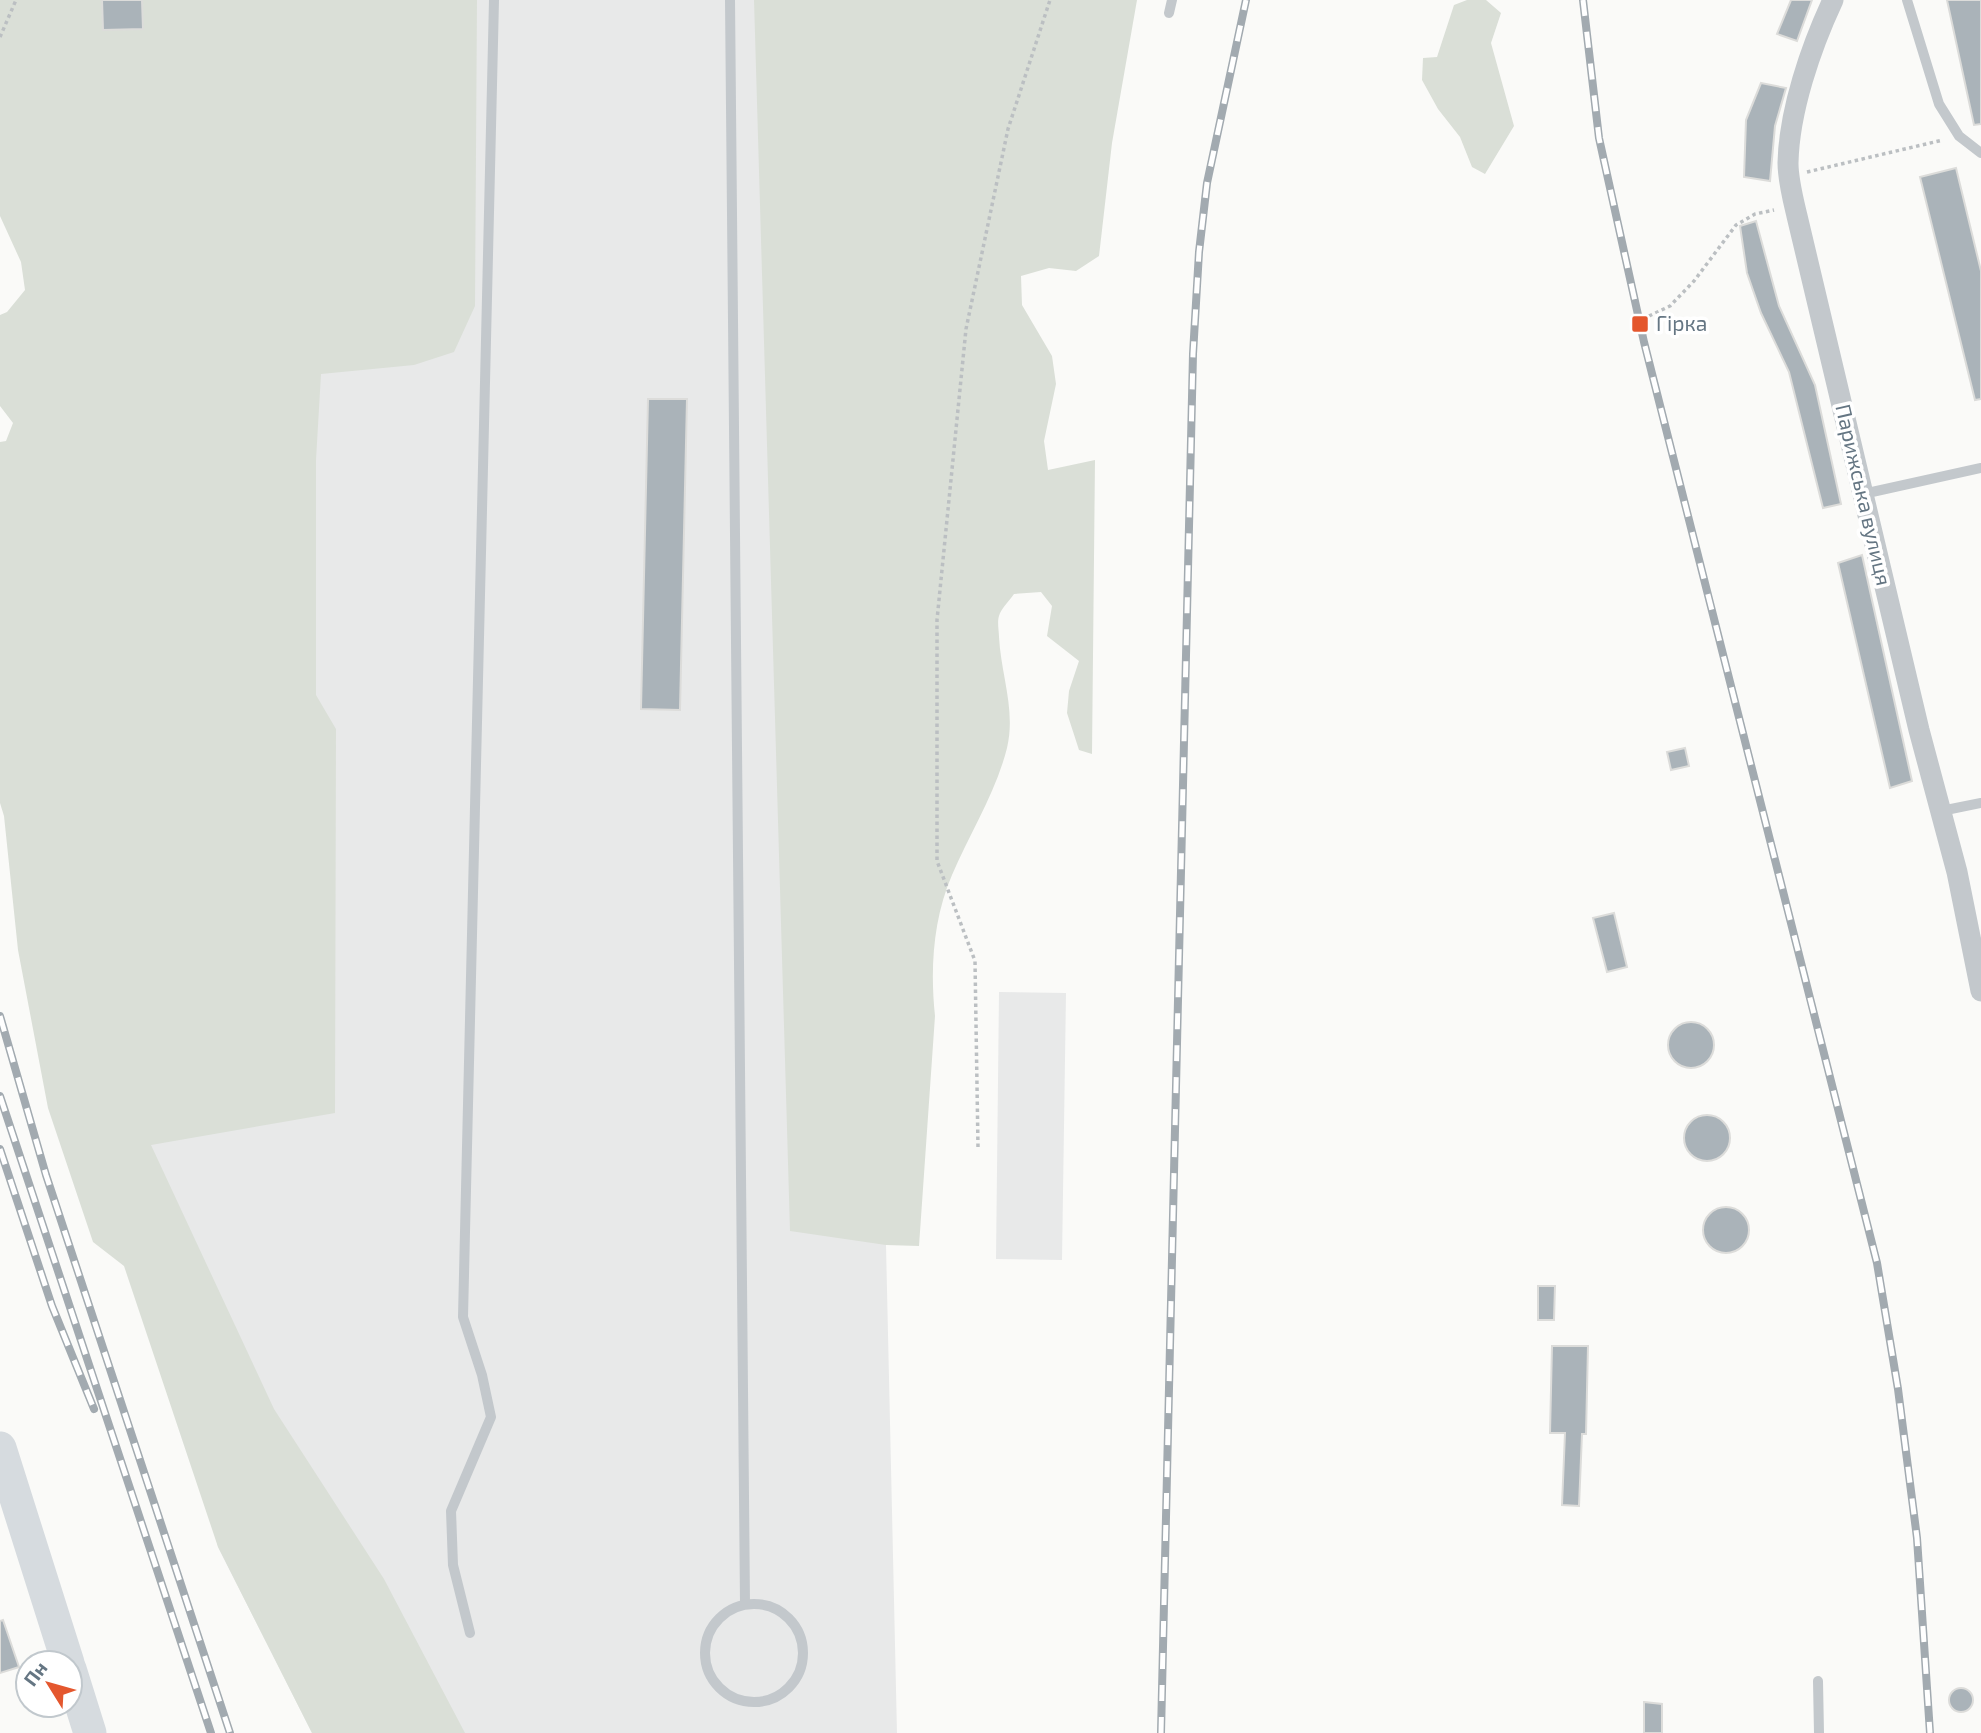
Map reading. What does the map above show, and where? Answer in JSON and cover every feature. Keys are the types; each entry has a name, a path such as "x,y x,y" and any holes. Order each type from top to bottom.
{"main road":[{"path":"0,1448 64,1649"},
{"path":"84,1714 90,1733"}],"street":[{"name":"Парижська вулиця","path":"1833,0 1816,40 1798,101 1790,142 1789,176 1919,730 1941,811 1974,910 1981,991"}],"lane":[{"path":"470,1633 453,1565 451,1511 491,1417 482,1375 463,1317 494,0"},
{"path":"730,0 745,1604"},
{"path":"1169,13 1172,0"},
{"path":"1907,0 1939,104 1959,136 1981,153"},
{"path":"1863,494 1981,468"},
{"path":"1941,811 1981,803"},
{"path":"745,1604 764,1604 782,1612 795,1625 803,1642 803,1661 796,1679 783,1692 766,1700 747,1701 729,1695 714,1681 706,1662 706,1642 714,1625 727,1612 745,1604"},
{"path":"1818,1681 1819,1733"}],"path":[{"path":"0,37 16,0"},
{"path":"978,1147 975,961 937,861 937,620 966,329 1009,129 1050,0"},
{"path":"1789,176 1959,136"},
{"path":"1649,316 1670,306 1694,281 1736,225 1755,214 1794,204"}],"shaded area":[{"path":"0,0 477,0 475,306 454,352 414,365 321,374 316,460 316,695 336,729 335,1113 151,1145 274,1409 384,1579 465,1733 312,1733 218,1547 124,1266 93,1242 48,1108 18,950 4,816 0,803 0,442 6,441 13,423 0,406 0,315 7,312 25,290 21,262 0,216"},
{"path":"61,0 879,0 886,1245 897,1733 312,1733 218,1547 33,666"},
{"path":"754,0 1137,0 1112,143 1099,256 1076,271 1049,268 1021,276 1022,305 1052,356 1056,384 1044,441 1048,470 1095,460 1092,754 1079,750 1067,713 1069,691 1079,661 1047,636 1052,606 1041,592 1014,594 1001,611 998,621 1010,720 1007,748 990,796 952,875 934,944 935,1016 919,1246 886,1245 790,1231"},
{"path":"1467,0 1486,0 1501,13 1491,43 1514,126 1485,174 1472,167 1460,137 1438,109 1422,80 1423,58 1437,57 1454,5"},
{"path":"999,992 1066,993 1062,1260 996,1259"}],"building":[{"path":"102,0 142,0 143,29 103,30"},
{"path":"1791,0 1812,0 1797,41 1777,34"},
{"path":"1947,0 1981,0 1981,124 1974,125"},
{"path":"1761,83 1786,88 1775,126 1770,181 1744,177 1746,120"},
{"path":"1956,168 1981,271 1981,399 1975,400 1920,177"},
{"path":"1756,221 1779,306 1815,385 1841,504 1823,508 1789,372 1761,313 1747,273 1740,226"},
{"path":"648,399 687,399 680,710 641,709"},
{"path":"1862,555 1912,781 1890,788 1838,563"},
{"path":"1685,748 1689,766 1671,770 1667,752"},
{"path":"1614,913 1627,967 1607,972 1593,918"},
{"path":"1691,1022 1707,1029 1714,1045 1707,1061 1691,1068 1675,1061 1668,1045 1675,1029"},
{"path":"1707,1115 1723,1122 1730,1138 1723,1154 1707,1161 1691,1154 1684,1138 1691,1122"},
{"path":"1726,1207 1742,1214 1749,1230 1742,1246 1726,1253 1710,1246 1703,1230 1710,1214"},
{"path":"1538,1286 1555,1286 1554,1320 1538,1320"},
{"path":"1552,1346 1588,1346 1586,1434 1582,1434 1579,1506 1562,1505 1565,1433 1550,1433"},
{"path":"3,1620 14,1652 14,1669 0,1673 0,1621"},
{"path":"1961,1688 1969,1692 1973,1700 1969,1708 1961,1712 1953,1708 1949,1700 1953,1692"},
{"path":"1644,1702 1662,1704 1662,1733 1644,1733"}],"railway":[{"path":"1161,1733 1193,354 1199,252 1207,183 1246,0"},
{"path":"1583,0 1599,138 1644,342 1877,1263 1898,1389 1917,1538 1930,1733"},
{"path":"0,1016 46,1175 230,1733"},
{"path":"0,1096 211,1733"},
{"path":"0,1149 52,1306 94,1409"}],"place":[{"name":"Гірка","path":"1640,324"}]}
